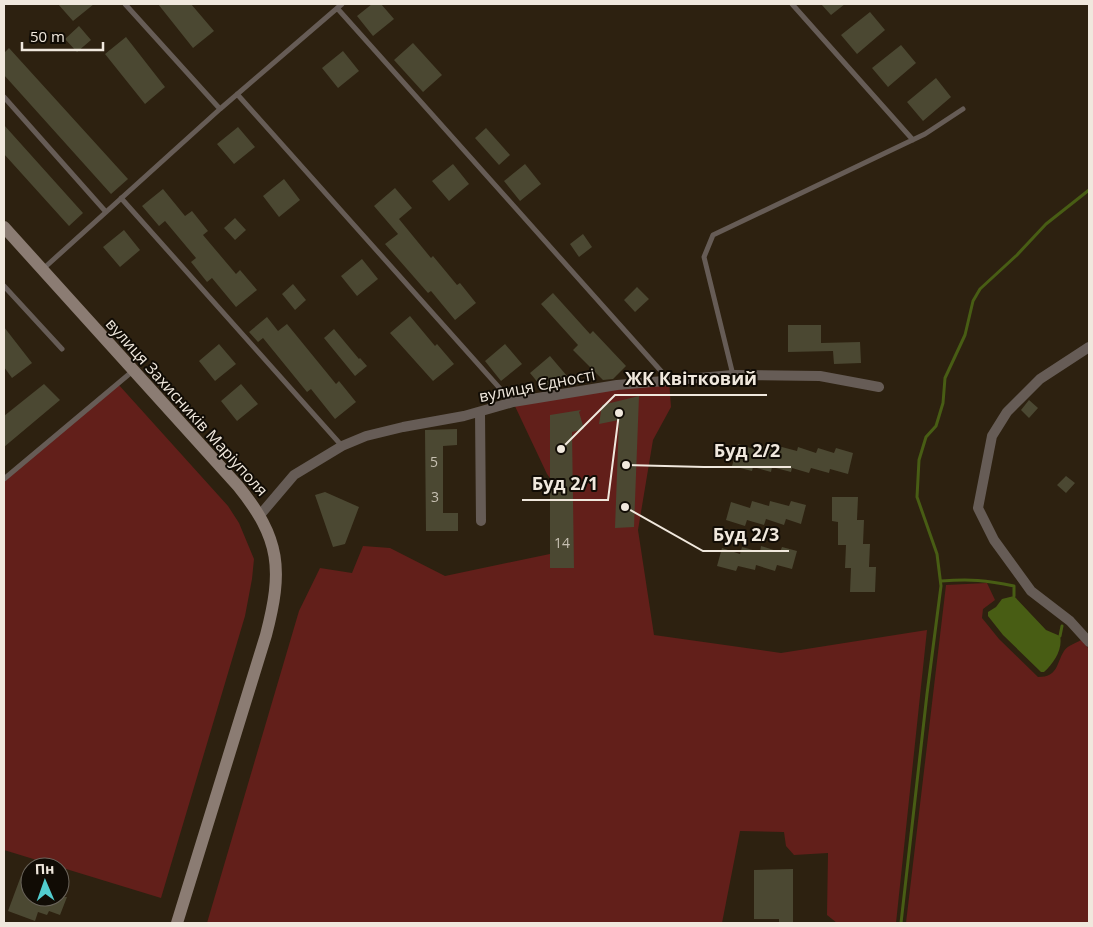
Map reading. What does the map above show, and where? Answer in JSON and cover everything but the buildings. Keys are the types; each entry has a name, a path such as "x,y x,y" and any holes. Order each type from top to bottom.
{"main road":[{"name":"вулиця Захисників Маріуполя","path":"4,227 238,486 260,515 270,534 276,558 274,606 177,923"}],"street":[{"path":"1089,347 1040,379 1007,412 992,436 978,508 994,540 1031,591 1089,642"},
{"name":"вулиця Єдності","path":"260,515 294,475 342,446 366,436 480,412 513,402 617,385 733,375 820,376 880,386"},
{"path":"480,412 480,521"}],"lane":[{"path":"125,4 220,109"},
{"path":"42,270 220,109 342,4"},
{"path":"792,4 913,140"},
{"path":"337,8 669,380"},
{"path":"237,94 513,402"},
{"path":"4,97 106,212"},
{"path":"733,375 704,257 714,235 913,140 963,109"},
{"path":"121,198 342,446"},
{"path":"4,286 62,349"},
{"path":"4,479 134,370"}],"shaded area":[{"path":"669,380 671,407 653,440 638,530 654,635 781,653 927,630 896,923 837,923 827,915 828,853 794,855 786,846 784,832 740,831 722,923 207,923 299,611 320,568 352,573 363,546 390,548 445,576 569,550 571,507 547,474 513,402"},
{"path":"118,384 228,506 239,523 254,559 245,616 161,898 70,870 70,857 27,857 4,850 4,479"},
{"path":"987,583 995,600 983,609 982,618 999,639 1038,677 1049,675 1053,672 1064,651 1081,640 1089,649 1089,923 906,923 946,585"},
{"path":"1014,596 1046,630 1060,636 1061,641 1057,656 1044,672 1041,672 1003,635 988,616 988,612 996,607 1002,599"}],"waterway":[{"path":"901,923 941,586 937,554 917,497 919,460 926,437 936,426 943,403 945,378 965,335 973,301 980,289 1017,255 1046,224 1089,190"},
{"path":"941,581 978,580 995,582 1014,586 1014,596"},
{"path":"1060,636 1062,626"}],"place":[{"name":"Буд 2/1","path":"619,413"},
{"name":"ЖК Квітковий","path":"561,449"},
{"name":"Буд 2/2","path":"626,465"},
{"name":"Буд 2/3","path":"625,507"}]}
